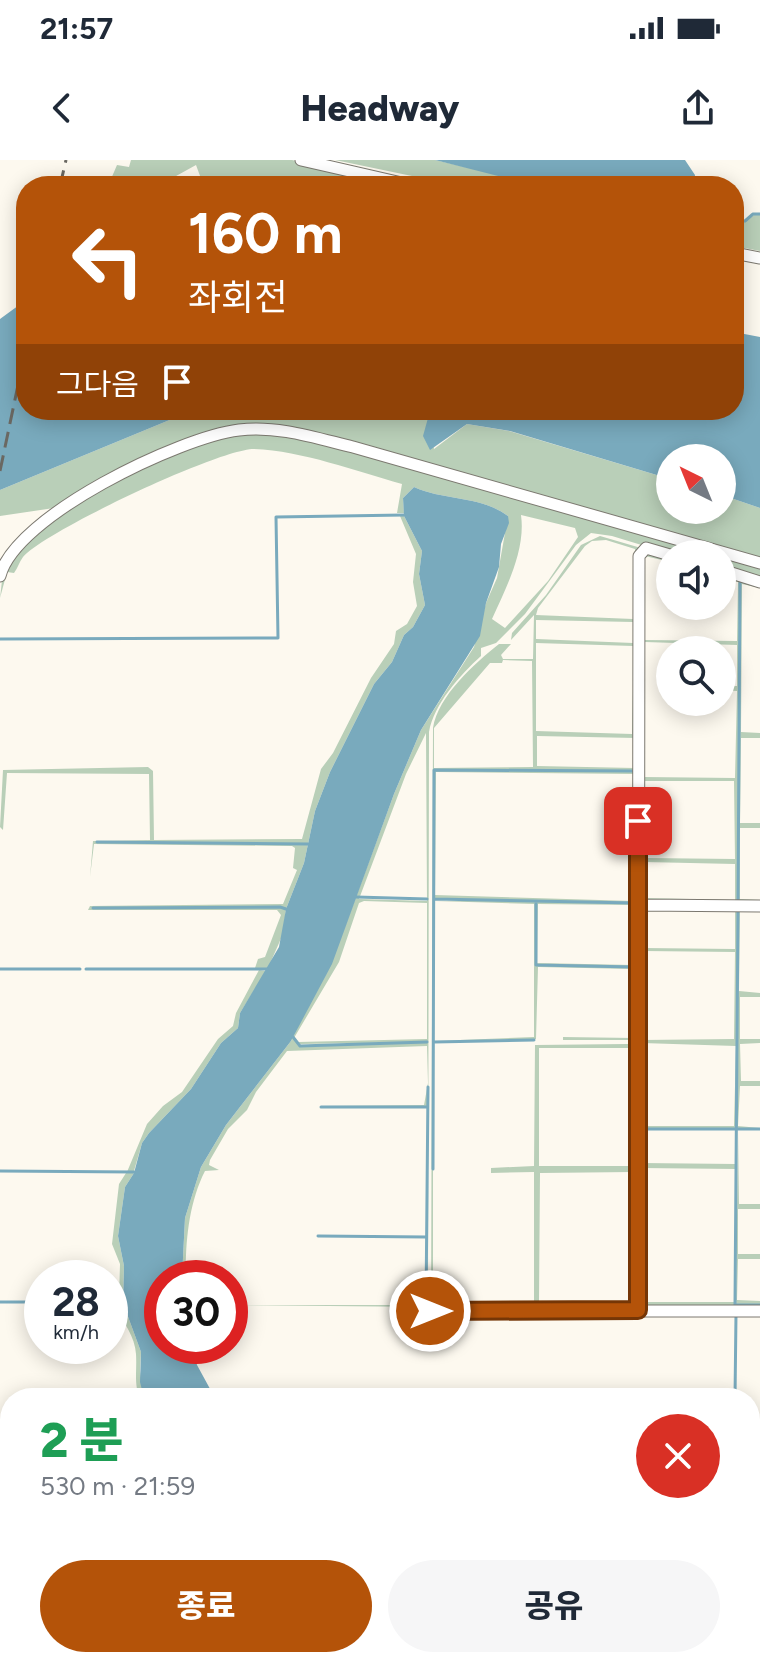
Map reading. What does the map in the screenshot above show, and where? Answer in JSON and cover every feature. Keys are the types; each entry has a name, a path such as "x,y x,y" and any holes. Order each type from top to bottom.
{"street":[{"path":"301,160 371,176"},
{"path":"0,576 8,557 23,541 43,522 76,499 138,466 193,443 228,432 259,429 291,432 353,447 760,563"},
{"path":"638,1310 639,556 646,548 656,551"},
{"path":"736,574 760,582"},
{"path":"639,905 760,906"},
{"path":"430,1311 760,1311"}],"green space":[{"path":"131,160 292,160 365,176 200,176 196,165 176,176 112,176 117,165 129,167"},
{"path":"335,160 435,160 504,176 412,176"},
{"path":"754,215 760,215 760,251 744,248 744,222"},
{"path":"170,420 429,420 434,449 467,424 509,431 656,475 656,524 736,524 736,500 760,508 760,560 736,553 736,540 690,540 341,441 235,428 96,483 54,508 0,516 0,490"},
{"path":"246,432 295,435 673,540 656,540 656,549 591,533 576,545 525,614 496,643 481,648 481,656 457,681 436,711 429,732 428,1093 427,1107 321,1106 424,1105 428,1083 427,1046 287,1051 256,1092 247,1110 228,1129 210,1160 209,1165 219,1170 205,1171 195,1196 187,1237 186,1260 183,1260 185,1218 201,1167 226,1125 291,1041 340,940 421,730 474,647 486,603 497,578 508,516 474,501 414,487 403,498 404,513 397,513 402,484 310,458 254,449 206,462 171,476 63,529 23,557 14,573 7,572 0,598 3,572 34,533 107,484 197,444","holes":["521,515 575,528 578,537 548,581 505,628 492,619 518,555","426,733 427,901 359,899 406,774","359,903 427,903 427,1039 298,1042 427,1042 300,1047 294,1038 339,962"]},
{"path":"400,516 404,516 422,551 419,574 425,605 413,627 404,635 392,662 374,684 330,772 315,811 304,863 286,909 283,934 268,968 255,968 258,959 265,957 281,915 277,910 88,910 90,906 283,904 297,870 293,868 295,848 292,846 94,844 90,877 93,841 150,840 149,774 7,773 3,830 0,827 3,770 148,767 153,771 154,840 302,839 321,769 333,753 371,678 394,644 396,631 407,624 417,606 413,582 416,554"},
{"path":"600,536 641,548 634,642 633,622 536,620 536,639 633,643 633,646 536,643 536,731 632,734 634,648 636,738 537,736 537,766 635,768 634,774 436,772 435,895 633,901 636,913 632,911 632,905 538,904 537,963 632,965 635,917 635,1040 563,1040 563,1037 633,1038 632,969 538,967 536,1039 435,1041 534,1037 534,904 435,901 496,901 435,899 433,894 433,1302 534,1303 534,1172 491,1173 491,1168 534,1166 535,1045 630,1044 629,1048 539,1048 539,1166 631,1166 633,1044 634,1306 433,1307 431,1305 433,728 436,716 450,692 469,670 499,644 511,644 501,655 503,659 533,659 534,615 511,640 512,633 546,595 581,545","holes":["606,540 635,549 633,619 536,615 538,608 585,546 592,541","503,660 532,661 533,767 434,768 434,728 490,663 502,663","632,1172 630,1302 539,1302 540,1173"]},
{"path":"644,552 656,554 656,559 645,556 645,640 656,642 645,642 644,666"},
{"path":"736,557 760,564 760,580 736,573"},
{"path":"736,576 760,583 760,588 742,584 741,732 760,733 760,738 741,738 740,823 760,823 760,828 740,828 740,899 760,900 760,905 644,904 643,789 645,858 735,859 734,781 644,781 644,777 735,778","holes":["645,862 735,864 735,900 645,898"]},
{"path":"760,908 740,909 739,991 760,993 760,997 740,997 740,1039 760,1039 760,1043 740,1044 741,1081 760,1081 760,1086 740,1086 738,1126 760,1128 640,1129 641,1163 736,1164 736,1169 641,1168 642,1302 734,1302 735,1306 760,1306 760,1309 643,1307 639,1300 639,1071 642,1126 734,1126 736,1046 642,1043 639,1066 639,1011 642,1010 643,1040 734,1039 735,952 644,951 643,1004 639,1005 640,913 643,910 644,948 735,949 735,909"},
{"path":"259,970 266,971 240,1013 238,1028 221,1043 191,1089 149,1133 142,1143 134,1171 127,1172 147,1124 163,1106 182,1092 218,1039 233,1026 236,1013"},
{"path":"738,1130 739,1204 760,1204 760,1209 738,1209 738,1254 760,1254 760,1259 738,1259 737,1300 760,1301 760,1304 736,1304"},
{"path":"428,1170 428,1307 248,1305 427,1305"},
{"path":"126,1173 134,1173 125,1187 118,1236 123,1260 118,1260 112,1244 119,1184"},
{"path":"128,1317 141,1352 143,1388 137,1388 134,1342 128,1330"}],"water":[{"path":"435,160 685,160 695,175 695,176 498,176"},
{"path":"16,307 16,420 170,420 0,490 0,319"},
{"path":"744,334 760,337 760,508 736,500 736,444 656,444 656,475 510,431 467,424 430,450 423,436 427,420 744,420"},
{"path":"414,487 474,501 508,516 499,567 486,603 480,636 421,730 394,794 332,964 291,1041 226,1125 201,1167 185,1218 183,1260 144,1260 144,1364 197,1364 210,1388 142,1388 141,1352 128,1317 128,1260 123,1260 118,1236 125,1187 134,1173 142,1143 149,1133 191,1089 221,1043 238,1028 240,1013 279,947 286,909 304,863 315,811 330,772 374,684 392,662 404,635 413,627 425,605 419,574 422,551 404,516 403,498"}],"waterway":[{"path":"744,221 753,214 760,214"},
{"path":"0,639 278,638 276,517 404,515"},
{"path":"738,903 740,583"},
{"path":"433,1169 434,770 633,771"},
{"path":"97,842 308,844"},
{"path":"356,897 427,899"},
{"path":"434,899 634,903"},
{"path":"536,903 536,965 634,967"},
{"path":"93,908 286,909"},
{"path":"738,909 735,1305 760,1305"},
{"path":"0,969 80,969"},
{"path":"86,969 267,969"},
{"path":"293,1037 300,1046 427,1042"},
{"path":"434,1042 534,1040"},
{"path":"426,1305 428,1087"},
{"path":"321,1107 426,1107"},
{"path":"643,1129 760,1129"},
{"path":"0,1171 134,1172"},
{"path":"318,1236 426,1237"},
{"path":"0,1302 24,1302"},
{"path":"735,1388 736,1314"}],"railway":[{"path":"62,176 66,160"},
{"path":"0,471 16,395"}],"route":[{"path":"430,1311 638,1310 638,821"}]}
